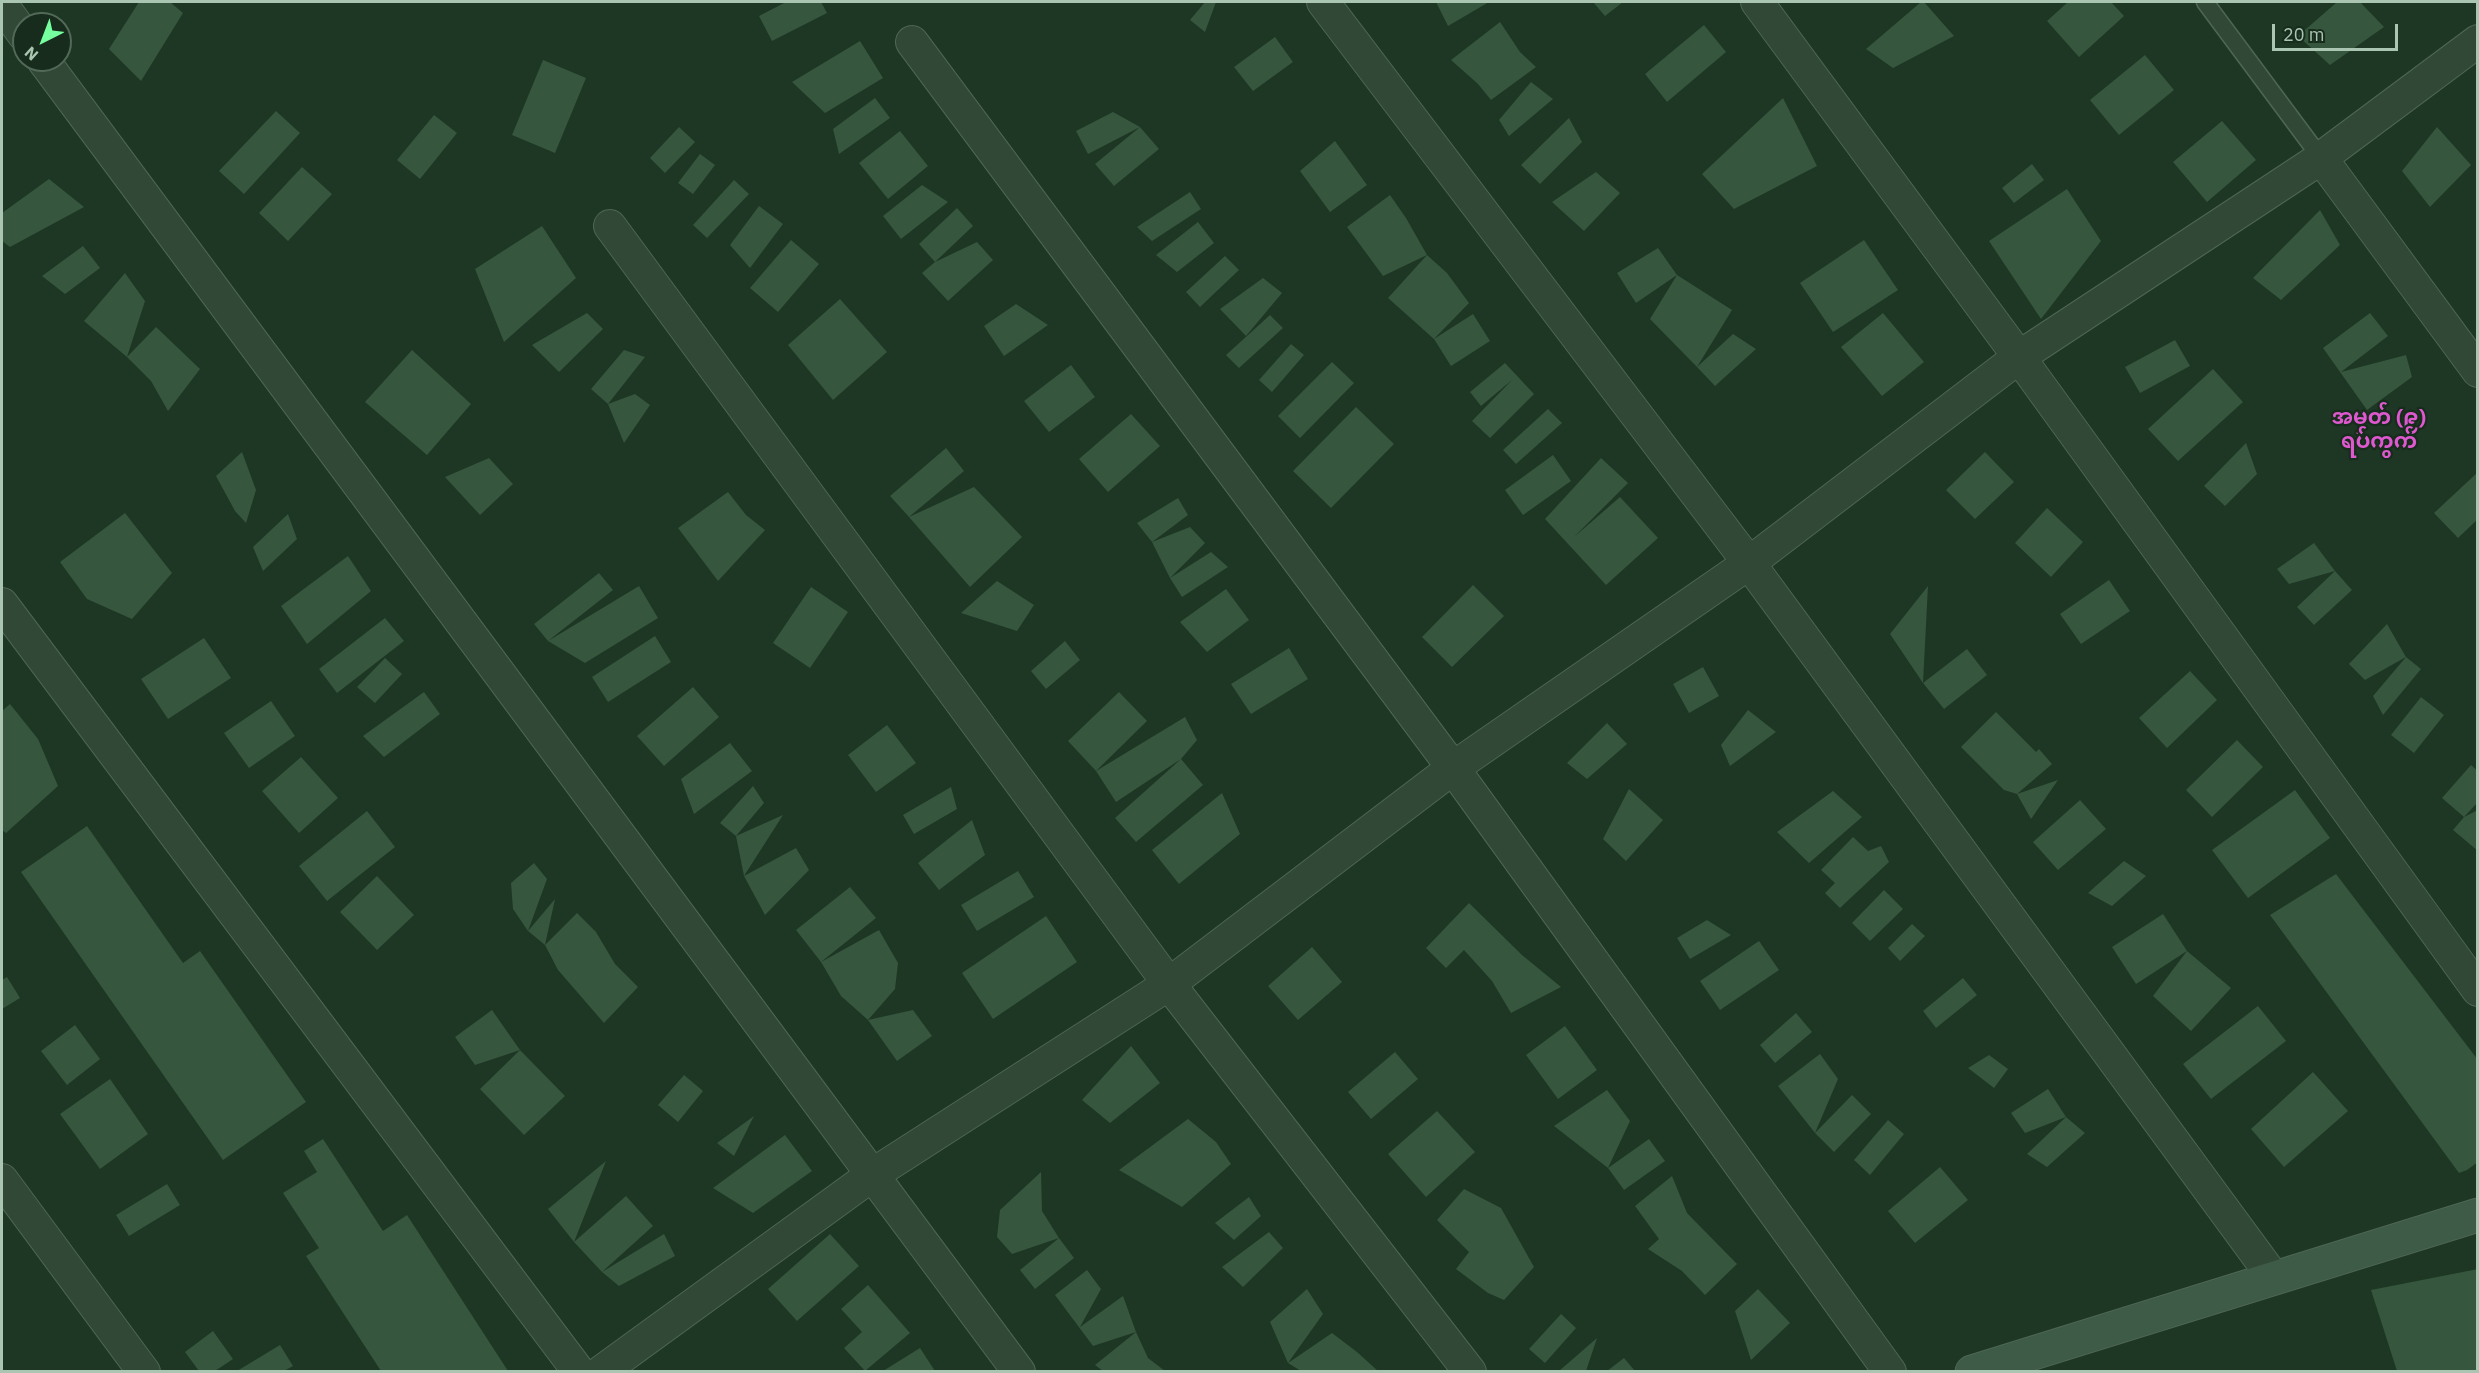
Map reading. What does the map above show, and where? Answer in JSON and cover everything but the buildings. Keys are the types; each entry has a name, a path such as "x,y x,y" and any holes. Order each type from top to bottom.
{"street":[{"path":"1323,2 1749,562 2274,1278"},
{"path":"1757,2 2019,357 2478,990"},
{"path":"2,5 12,19"},
{"path":"601,1371 872,1175 1169,984 1453,768 1749,562 2019,357 2321,158 2478,41"},
{"path":"912,42 1453,768 1890,1371"},
{"path":"52,72 1019,1371"},
{"path":"2321,158 2478,371"},
{"path":"610,226 1169,984 1470,1371"},
{"path":"2,604 579,1371"},
{"path":"2,1180 144,1371"},
{"path":"1972,1371 2478,1215"}],"lane":[{"path":"2205,2 2321,158"}],"district":[{"name":"အမှတ် (၉) ရပ်ကွက်","path":"2379,430"}]}
